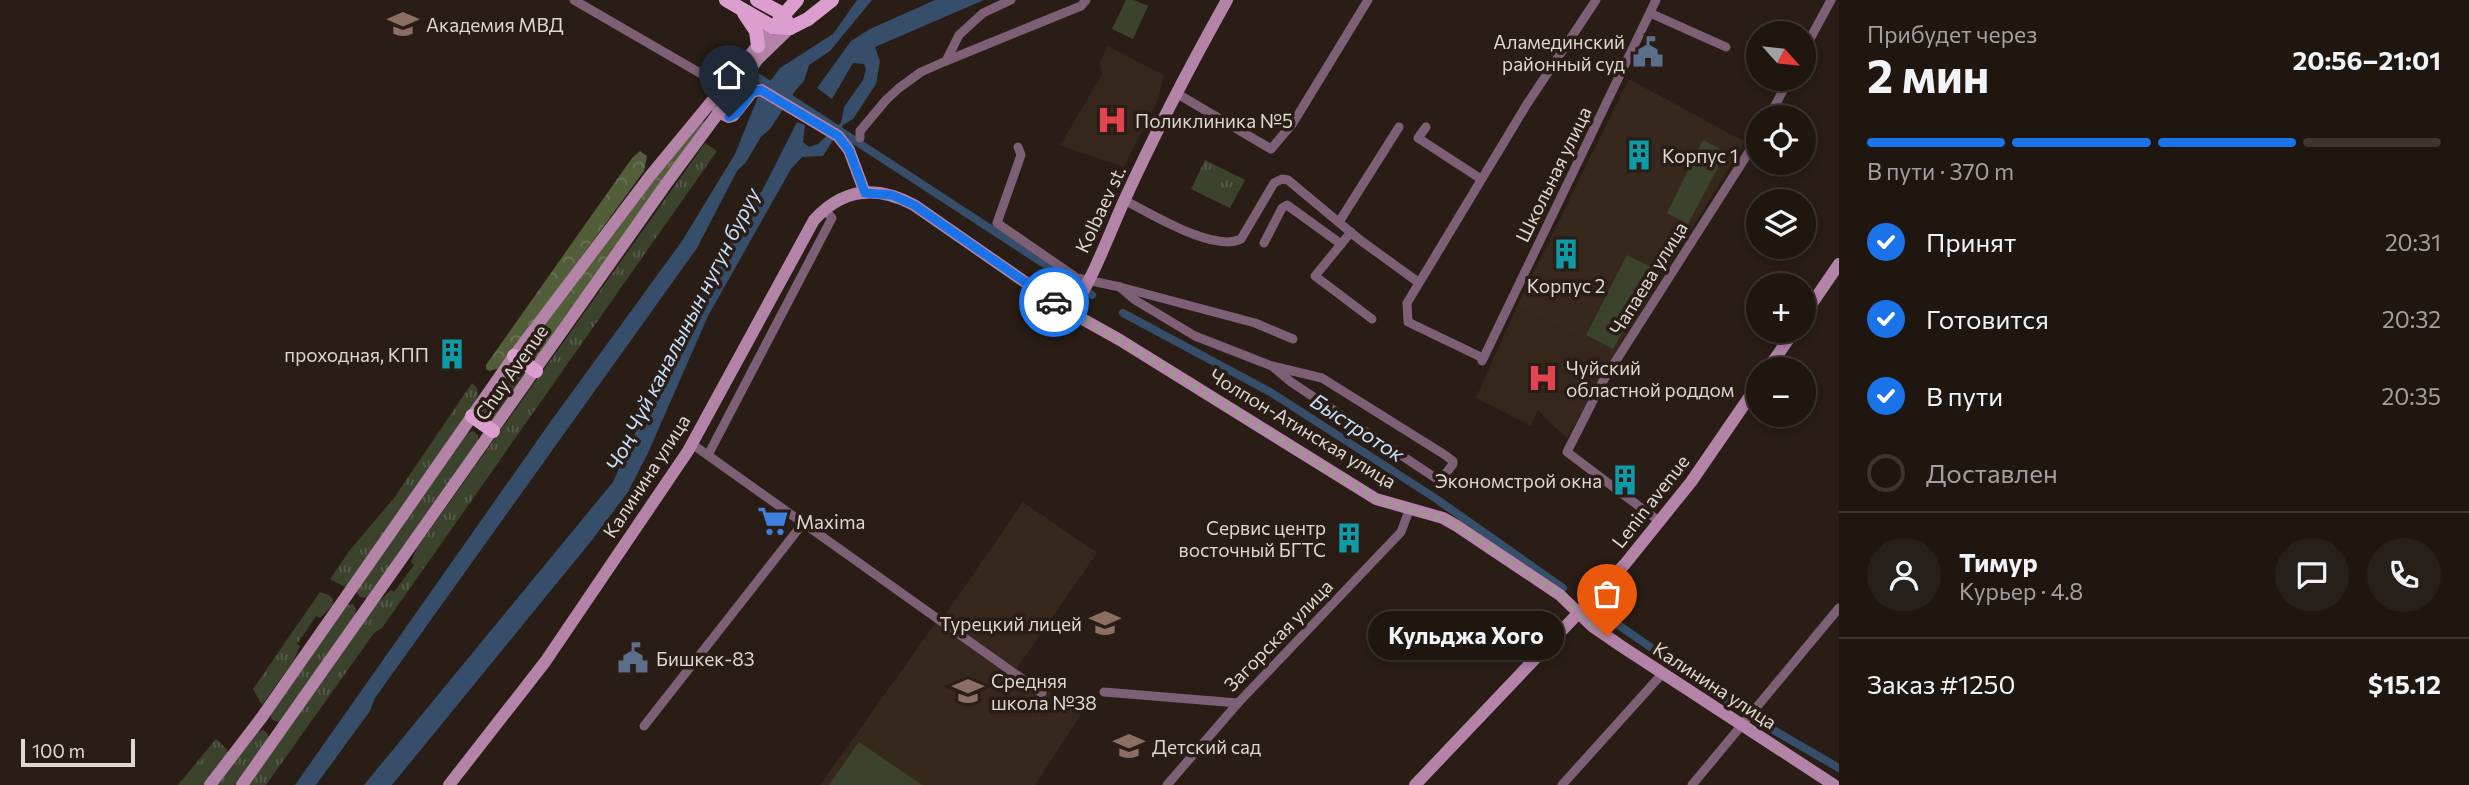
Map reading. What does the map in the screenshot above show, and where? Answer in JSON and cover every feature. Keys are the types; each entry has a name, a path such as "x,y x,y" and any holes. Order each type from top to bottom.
{"main road":[{"path":"757,0 784,7"},
{"path":"732,4 773,27 790,28 784,7 774,0"},
{"name":"Chuy Avenue","path":"210,785 262,716 514,356 650,176 773,27 784,7 798,0"},
{"path":"798,0 797,14 808,19"},
{"name":"Chuy Avenue","path":"242,785 718,112 758,59 790,28 808,19 832,0"},
{"name":"Kolbaev st.","path":"1070,313 1088,283 1124,200 1176,93 1227,0"},
{"path":"732,4 753,24 758,46"},
{"path":"718,112 733,116 752,92 761,90 838,136 849,150 865,193"},
{"name":"Калинина улица","path":"449,785 545,662 692,444 806,231 824,209 844,197 865,193"},
{"name":"Чолпон-Атинская улица","path":"865,193 892,195 914,205 1070,313 1120,340 1376,499 1443,518 1457,526 1560,594 1578,613"},
{"path":"1816,298 1839,264"},
{"path":"514,356 536,371"},
{"name":"Lenin avenue","path":"1415,785 1597,595 1660,522 1714,451 1746,403"},
{"path":"472,416 493,431"},
{"path":"346,594 367,608"},
{"name":"Калинина улица","path":"1578,613 1611,640 1834,785"},
{"path":"262,716 279,734"}],"street":[{"path":"574,0 724,86"},
{"path":"946,61 959,35 983,13 1010,0"},
{"path":"860,138 860,131 886,100 921,72 1081,6 1086,0"},
{"path":"1176,93 1271,149 1293,122 1368,0"},
{"path":"1124,200 1194,234 1234,243 1241,239 1274,183 1282,179 1288,180 1418,282 1527,104 1596,0"},
{"name":"Школьная улица","path":"1418,282 1407,303 1408,322 1482,360 1656,0"},
{"path":"1816,28 1831,0"},
{"path":"1650,13 1726,47"},
{"path":"1339,222 1399,127"},
{"path":"1426,127 1418,138 1481,179"},
{"path":"1018,147 1021,155 997,223 1088,283 1120,287 1255,323 1293,339"},
{"name":"Чапаева улица","path":"1660,522 1567,452 1603,381 1746,156"},
{"path":"1264,243 1282,208 1287,205 1341,244"},
{"path":"708,455 832,218 824,209"},
{"path":"1351,232 1315,276 1372,319"},
{"path":"1120,287 1135,300 1195,336 1272,366 1322,378 1445,455 1453,464 1440,481 1291,382 1272,366"},
{"path":"692,444 1042,693"},
{"name":"Загорская улица","path":"1167,785 1238,702 1401,532 1410,508"},
{"path":"644,726 804,522"},
{"path":"1692,785 1839,608"},
{"path":"1562,785 1662,674"},
{"path":"1104,692 1238,702"}],"shaded area":[{"name":"Поликлиника №5","path":"1108,46 1164,75 1158,100 1124,167 1058,145 1102,74 1100,62"},
{"path":"1629,79 1745,142 1613,357 1517,306"},
{"name":"Чуйский областной роддом","path":"1517,306 1613,357 1567,438 1538,409 1531,426 1476,398"},
{"name":"Средняя школа №38","path":"1023,502 1097,553 1017,668 1081,715 1035,785 820,785 942,614 945,615"}],"green space":[{"path":"1126,0 1134,0 1148,6 1133,39 1112,29"},
{"path":"703,121 538,358 529,358 525,352 526,347 627,213"},
{"path":"1703,140 1726,152 1688,224 1667,213"},
{"path":"705,143 717,151 382,628 374,633 266,785 249,785 376,604 391,590 394,592 414,565 411,562 417,548"},
{"path":"640,151 647,156 644,171 500,368 489,371 486,369 486,365 632,158"},
{"path":"1205,160 1245,180 1230,208 1191,189"},
{"path":"1627,255 1657,270 1613,349 1586,335"},
{"path":"519,366 527,374 494,420 488,420 484,409 513,367"},
{"path":"472,383 478,394 475,403 347,585 345,587 330,579 350,550 394,498"},
{"path":"473,431 478,435 478,443 368,598 360,597 355,591 467,434"},
{"path":"320,592 333,599 333,605 320,618 316,616 297,644 300,646 294,660 262,705 253,689"},
{"path":"353,604 355,615 280,723 271,719 271,713 347,605"},
{"path":"263,730 269,738 235,785 217,785 258,732"},
{"path":"216,739 227,749 228,754 203,785 178,785"},
{"path":"859,742 922,785 829,785"}],"water":[{"path":"857,0 872,0 830,51 809,65 804,81 737,171 697,248 375,698 370,711 316,785 295,785 551,421 682,241 735,154 758,97 780,68 833,34"},
{"path":"935,0 984,0 875,47 880,61 876,84 853,119 843,125 823,156 802,157 791,169 708,316 628,492 392,785 364,785 613,482 680,334 751,201 762,191 797,122 805,125 803,142 809,147 818,144 841,123 844,107 863,80 866,69 864,64 853,63 832,99 817,88 851,41 870,29"}],"waterway":[{"name":"Быстроток","path":"759,78 1092,295"},
{"name":"Быстроток","path":"1123,313 1272,393 1435,498 1563,588"},
{"name":"Быстроток","path":"1594,608 1735,706"},
{"name":"Быстроток","path":"1758,721 1839,768"}],"way so far":[{"path":"1054,302 1268,430 1376,499 1450,521 1560,594 1592,626 1607,636"}],"place":[{"name":"Академия МВД","path":"403,24"},
{"name":"Аламединский районный суд","path":"1648,52"},
{"name":"Поликлиника №5","path":"1112,120"},
{"name":"Корпус 1","path":"1639,155"},
{"name":"Корпус 2","path":"1566,254"},
{"name":"проходная, КПП","path":"452,354"},
{"name":"Чуйский областной роддом","path":"1543,378"},
{"name":"Экономстрой окна","path":"1625,480"},
{"name":"Maxima","path":"773,521"},
{"name":"Сервис центр восточный БГТС","path":"1349,538"},
{"name":"Турецкий лицей","path":"1105,623"},
{"name":"Кульджа Хого","path":"1607,636"},
{"name":"Бишкек-83","path":"633,658"},
{"name":"Средняя школа №38","path":"968,691"},
{"name":"Детский сад","path":"1129,746"}],"route":[{"path":"729,117 737,113 748,95 761,90 838,136 849,150 865,193 892,195 914,205 1054,302"}],"water label":[{"name":"Чоң Чүй каналынын нугун буруу","path":"682,329"}]}
